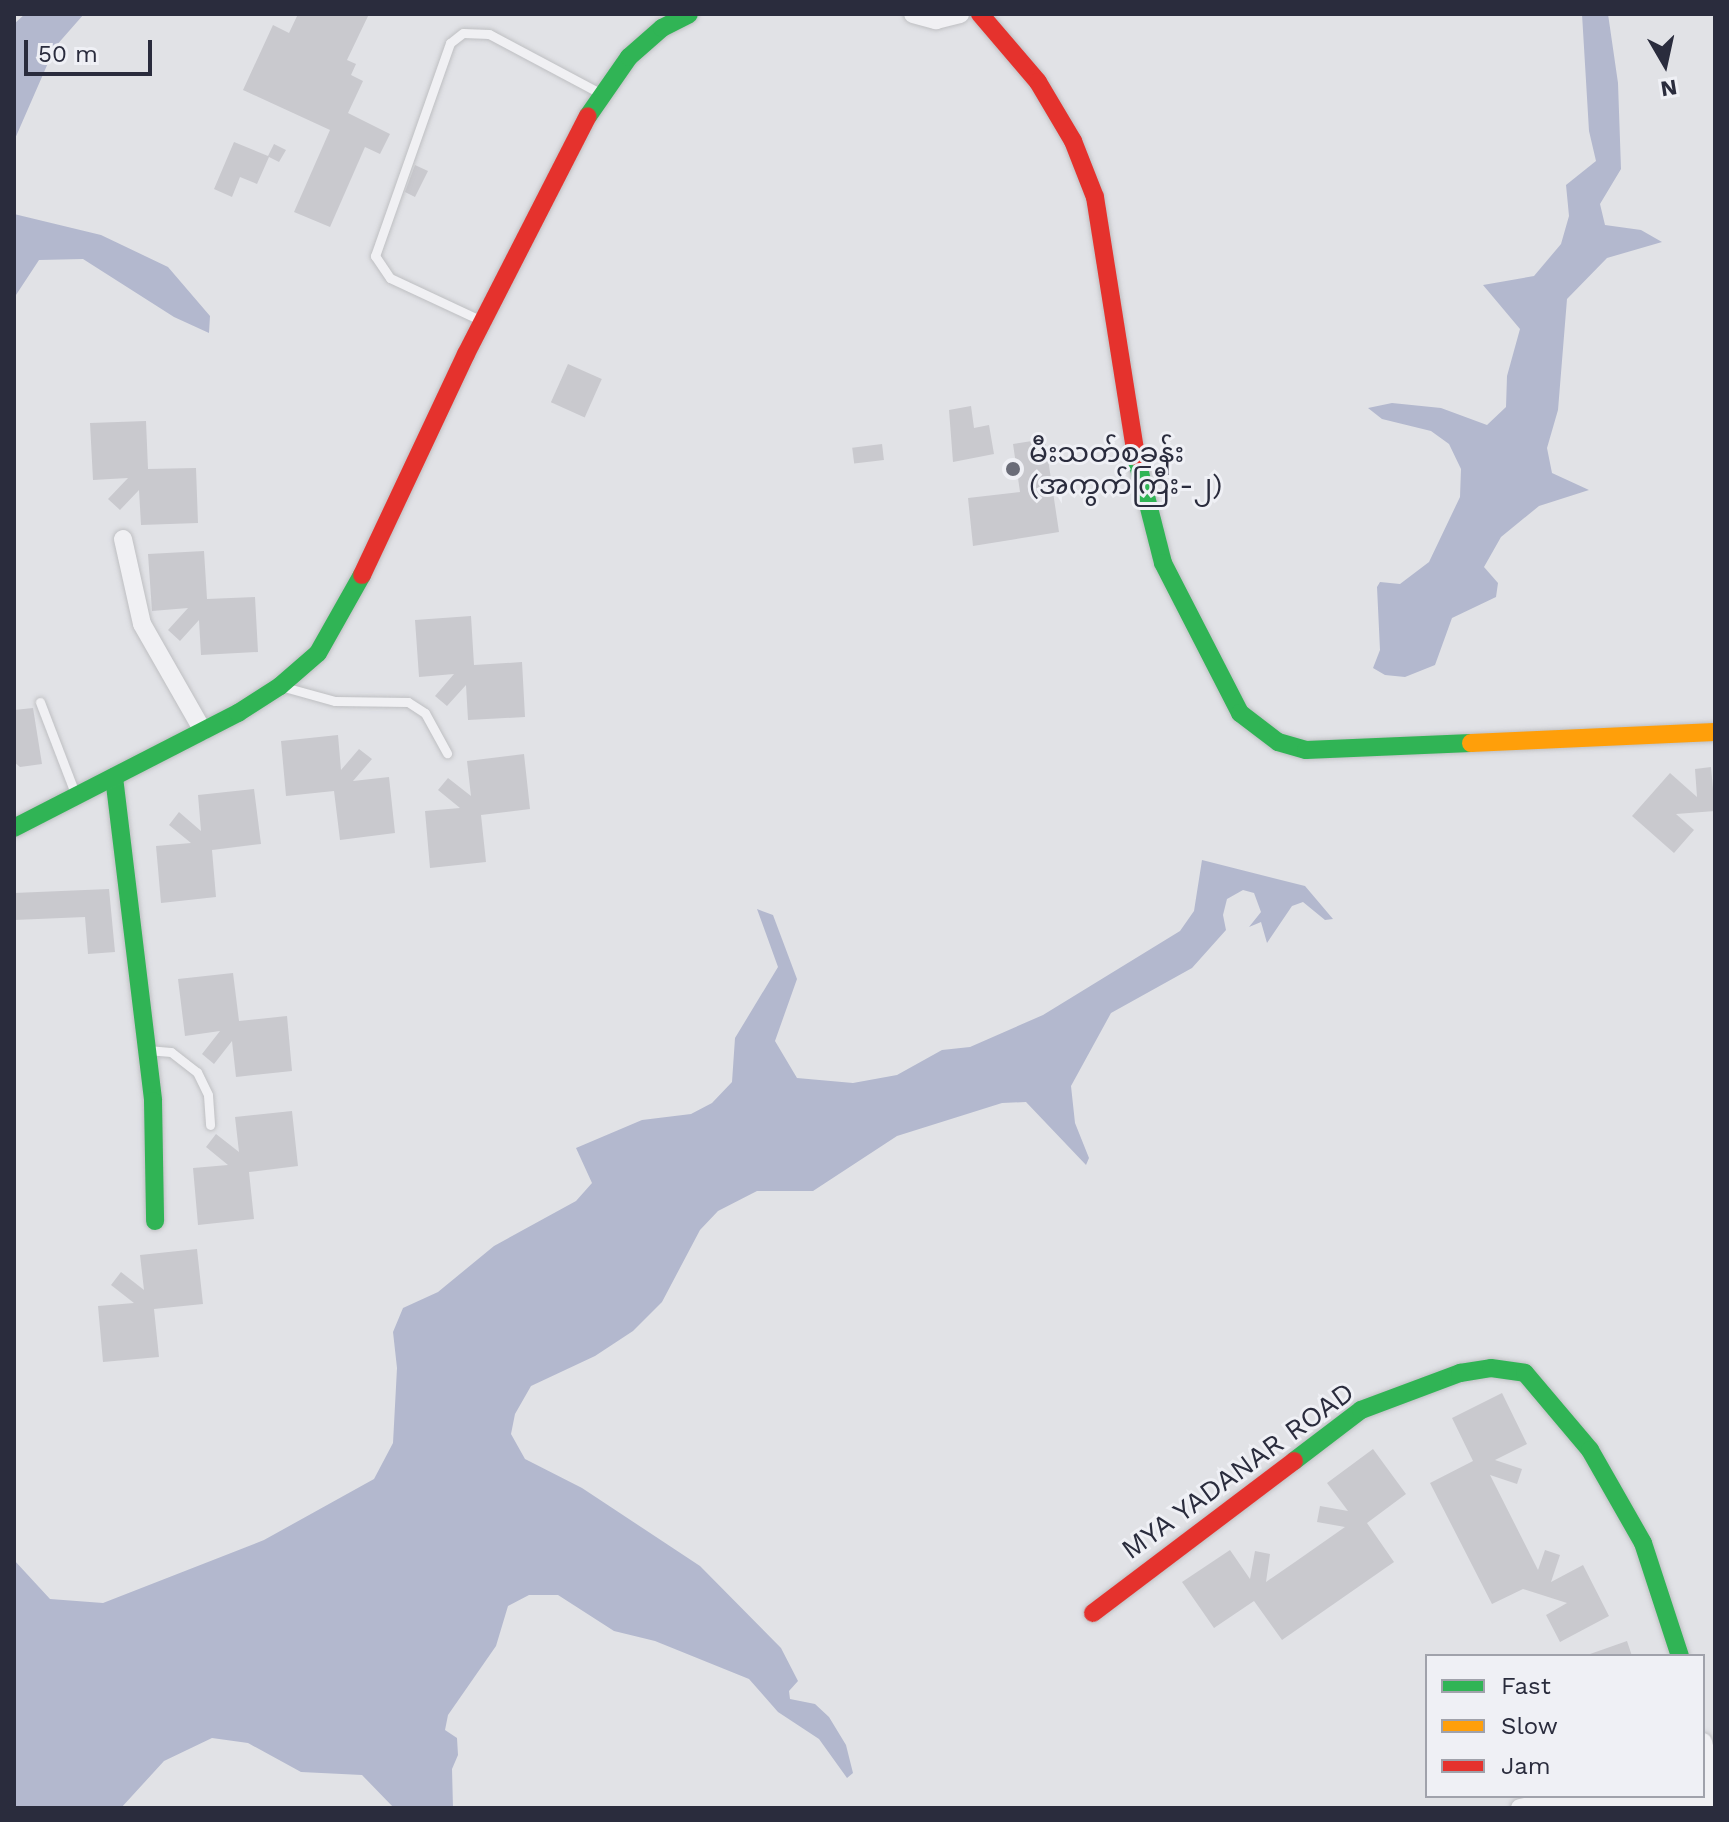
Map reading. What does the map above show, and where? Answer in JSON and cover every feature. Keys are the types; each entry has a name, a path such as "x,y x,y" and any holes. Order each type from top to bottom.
{"street":[{"path":"14,828 203,731 280,686 318,653 342,618 483,322 600,93 629,57 662,28 689,14"},
{"path":"913,14 936,20 960,14"},
{"path":"980,14 1038,82 1073,141 1095,197 1139,476 1163,563 1240,713 1278,742 1306,750 1715,732"},
{"path":"123,539 142,624 203,731"},
{"path":"114,777 147,1050 155,1221"},
{"name":"MYA YADANAR ROAD","path":"1093,1613 1361,1410 1460,1373 1491,1368 1525,1373 1590,1450 1643,1543 1679,1654"},
{"path":"1705,1750 1715,1793"},
{"path":"1520,1808 1562,1799 1715,1799"}],"lane":[{"path":"483,322 390,278 375,256 450,43 463,33 489,34 600,93"},
{"path":"280,686 335,701 408,702 425,713 447,753"},
{"path":"40,702 76,796"},
{"path":"147,1050 171,1052 197,1072 208,1095 210,1125"}],"water":[{"path":"25,14 84,14 55,47 14,141 14,24"},
{"path":"1582,14 1608,14 1618,83 1621,169 1600,204 1605,225 1641,230 1662,242 1607,258 1567,299 1558,410 1547,448 1552,473 1589,490 1539,506 1501,537 1484,567 1498,583 1496,597 1452,618 1435,665 1405,677 1385,675 1373,668 1380,650 1377,587 1380,582 1400,584 1429,562 1460,497 1461,469 1449,444 1431,431 1382,419 1368,408 1392,403 1441,408 1487,425 1506,407 1507,376 1520,329 1483,285 1534,276 1561,244 1569,216 1566,185 1596,161 1589,131"},
{"path":"14,214 101,235 168,267 210,316 209,333 174,317 83,259 39,260 14,298"},
{"path":"1202,860 1305,886 1333,919 1325,920 1303,902 1292,906 1267,943 1261,922 1249,927 1261,912 1254,893 1243,890 1227,899 1223,915 1226,930 1192,968 1111,1013 1071,1086 1075,1123 1089,1158 1086,1165 1026,1102 1002,1103 897,1136 813,1191 757,1191 718,1211 700,1230 662,1302 633,1331 595,1356 531,1386 515,1414 511,1434 525,1459 582,1488 700,1566 781,1648 798,1681 789,1691 790,1699 815,1704 829,1717 846,1745 853,1773 847,1778 819,1739 778,1712 749,1679 655,1641 614,1631 558,1595 529,1595 508,1606 496,1646 448,1715 445,1730 457,1738 458,1755 452,1769 453,1808 394,1808 362,1775 301,1772 248,1743 212,1738 164,1761 121,1808 14,1808 14,1560 50,1599 103,1603 264,1540 374,1479 393,1443 397,1368 393,1332 403,1308 438,1292 494,1246 576,1201 592,1183 576,1148 642,1120 691,1114 712,1103 732,1082 735,1038 778,967 757,909 773,915 797,979 775,1041 797,1078 853,1083 897,1075 942,1050 970,1047 1043,1015 1180,931 1194,911"}],"building":[{"path":"298,14 369,14 347,60 356,64 351,75 363,81 348,113 390,134 380,154 365,147 330,227 294,212 330,130 243,90 273,25 289,33"},
{"path":"234,142 268,156 274,144 286,150 279,162 269,157 257,184 240,177 232,197 214,189"},
{"path":"415,165 428,171 415,197 405,192"},
{"path":"568,364 602,379 585,417 551,402"},
{"path":"971,406 974,428 989,425 994,454 953,462 949,410"},
{"path":"146,421 148,469 196,468 198,523 141,525 139,490 120,510 108,499 128,478 93,480 90,423"},
{"path":"1045,439 1059,532 973,546 968,498 1020,492 1013,444"},
{"path":"882,444 884,460 854,464 852,448"},
{"path":"204,551 207,599 255,597 258,652 201,655 199,620 180,641 168,630 188,608 152,611 148,554"},
{"path":"471,616 474,665 522,662 525,717 468,720 466,685 447,706 435,696 454,674 419,677 415,620"},
{"path":"33,708 42,764 20,767 14,762 14,710"},
{"path":"338,735 341,770 359,749 372,759 353,781 389,777 395,833 340,840 334,791 286,796 281,741"},
{"path":"524,754 530,809 481,815 486,862 430,868 425,811 460,808 438,790 448,778 471,796 467,761"},
{"path":"1711,767 1715,811 1676,814 1694,830 1674,853 1632,816 1670,773 1697,797 1695,769"},
{"path":"254,789 261,844 212,850 216,897 161,903 156,846 191,843 169,825 179,812 201,831 198,795"},
{"path":"109,889 115,952 88,954 85,917 14,920 14,893"},
{"path":"233,973 239,1021 287,1016 292,1071 236,1077 232,1041 214,1064 202,1054 220,1031 185,1036 178,979"},
{"path":"292,1111 298,1166 249,1172 254,1219 198,1225 193,1168 228,1165 206,1147 216,1134 239,1152 235,1117"},
{"path":"197,1249 203,1304 154,1309 159,1357 103,1362 98,1306 134,1303 111,1285 121,1272 144,1290 140,1255"},
{"path":"1502,1393 1527,1444 1495,1460 1522,1469 1517,1484 1490,1475 1538,1570 1545,1550 1560,1555 1551,1582 1583,1565 1609,1616 1560,1642 1546,1615 1567,1603 1523,1589 1492,1604 1430,1483 1473,1461 1452,1418"},
{"path":"1373,1449 1406,1494 1367,1523 1394,1562 1282,1640 1254,1601 1214,1628 1182,1582 1230,1550 1250,1579 1255,1551 1270,1554 1266,1582 1295,1562 1345,1527 1317,1522 1320,1506 1348,1511 1327,1483"},
{"path":"1627,1641 1631,1654 1590,1654"}],"traffic: fast":[{"path":"588,116 629,57 662,28 689,14"},
{"path":"1136,457 1163,563 1240,713 1278,742 1306,750 1471,743"},
{"path":"14,828 238,713 280,686 318,653 362,575"},
{"path":"114,777 153,1101 155,1221"},
{"path":"1294,1461 1361,1410 1460,1373 1491,1368 1525,1373 1590,1450 1643,1543 1679,1654"}],"traffic: slow":[{"path":"1471,743 1715,732"}],"traffic: jam":[{"path":"980,14 1038,82 1073,141 1095,197 1136,457"},
{"path":"362,575 466,354 588,116"},
{"path":"1093,1613 1294,1461"}],"place":[{"name":"မီးသတ်စခန်း (အကွက်ကြီး-၂)","path":"1013,469"}]}
